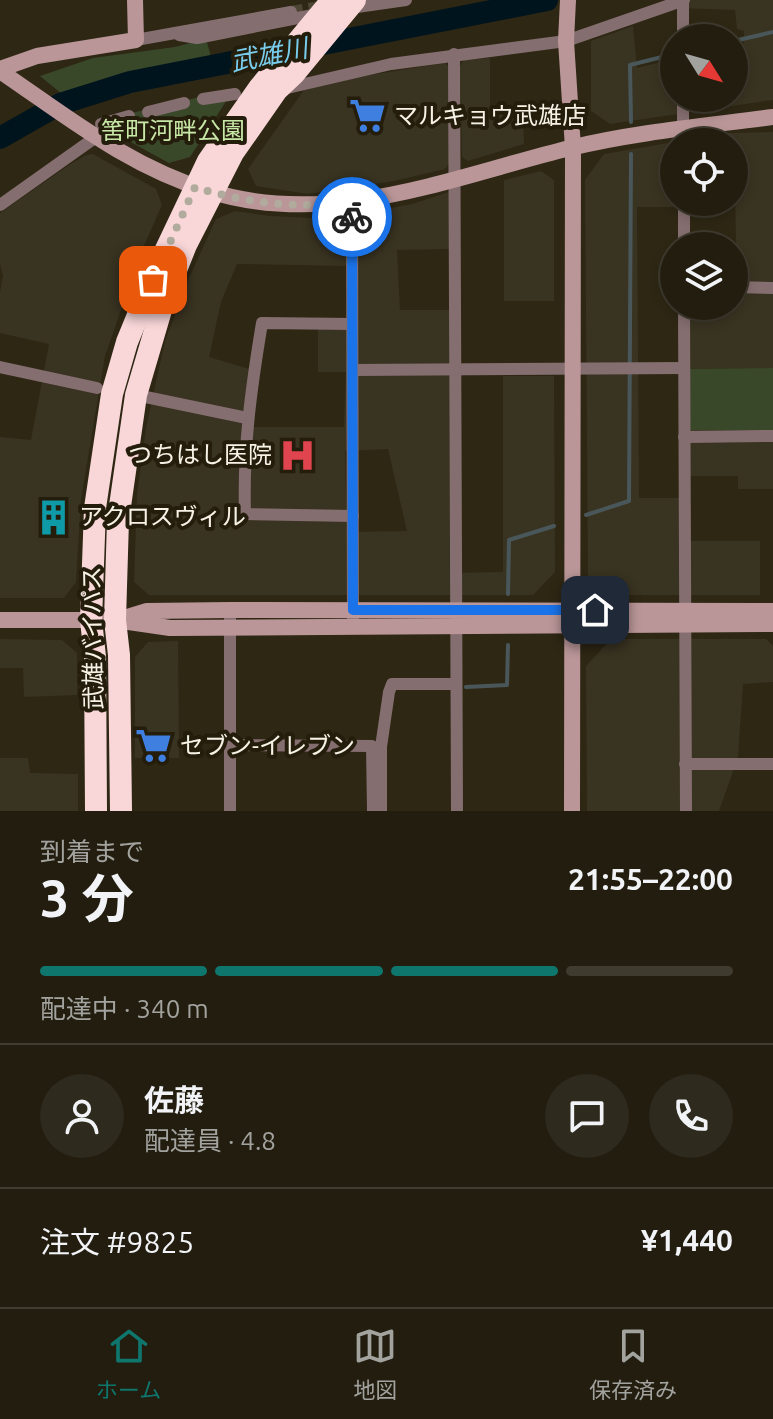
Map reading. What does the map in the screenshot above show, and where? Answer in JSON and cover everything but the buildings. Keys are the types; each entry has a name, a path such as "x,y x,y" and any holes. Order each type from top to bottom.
{"highway":[{"name":"武雄バイパス","path":"96,811 95,657 91,620 95,508 112,394 127,342 203,189 233,153 273,87 335,10"},
{"name":"武雄バイパス","path":"121,811 119,655 115,620 118,520 136,395 164,300 203,189"}],"street":[{"path":"135,0 136,40"},
{"path":"172,33 197,38 335,10 406,0"},
{"path":"568,0 566,41 573,148 572,811"},
{"path":"273,87 454,54 566,41 684,0 683,24"},
{"path":"0,70 37,56 291,12"},
{"path":"454,54 457,811"},
{"path":"0,70 95,131 138,164 203,189 247,201 300,206 352,203 573,148 660,138"},
{"path":"203,99 235,94"},
{"path":"148,112 184,103"},
{"path":"0,205 95,131 129,116"},
{"path":"718,128 773,117"},
{"path":"352,203 353,619"},
{"path":"748,287 773,288"},
{"path":"684,320 686,811"},
{"path":"352,324 262,323 247,418 245,514 353,516"},
{"path":"0,367 97,388"},
{"path":"353,370 684,368"},
{"path":"136,395 247,418"},
{"path":"684,437 773,436"},
{"path":"115,620 147,611 230,610 353,619 685,618 773,624"},
{"path":"230,610 230,811"},
{"path":"685,618 773,611"},
{"path":"0,620 115,620 149,627 230,628 353,619"},
{"path":"381,811 381,747 392,684 451,684"},
{"path":"230,745 372,746 373,811"},
{"path":"685,764 773,764"}],"shaded area":[{"path":"689,0 773,0 773,100 748,104 748,24 736,24 735,10 679,8"},
{"path":"633,26 637,68 660,62 660,112 692,112 610,124 591,111 591,41"},
{"path":"490,58 490,109 523,108 524,144 468,161 462,157 460,66 464,60"},
{"name":"マルキョウ武雄店","path":"445,63 450,68 450,162 445,169 394,181 308,194 256,186 248,169 304,90 351,78"},
{"path":"773,132 773,368 690,369 689,320 748,320 748,232 736,232 736,216 748,216 748,133"},
{"path":"660,144 660,207 637,207 639,498 682,498 682,541 760,541 760,595 611,595 588,576 585,180 604,154"},
{"path":"93,154 156,189 162,205 142,250 105,356 81,499 76,582 64,598 0,598 0,437 31,440 49,344 0,333 3,276 0,264 0,213 69,165"},
{"path":"541,171 554,180 554,301 504,301 504,180"},
{"path":"449,192 449,249 397,250 400,310 449,310 450,573 503,572 503,376 554,376 555,572 533,595 149,595 134,582 137,494 146,428 165,341 216,219 235,211 313,218 412,204","holes":["237,264 348,266 348,319 318,319 318,372 346,372 344,427 252,427 259,372 209,357 221,302","388,449 407,531 347,532 345,451"]},
{"path":"690,430 773,430 773,489 738,489 738,476 690,476"},
{"path":"0,639 62,640 77,653 77,695 24,697 23,668 0,668"},
{"path":"611,639 766,639 773,646 773,682 743,684 738,757 719,811 587,811 586,666"},
{"path":"178,641 179,758 135,758 135,657 148,642"},
{"path":"0,758 28,758 30,773 78,774 78,811 0,811"}],"green space":[{"path":"206,39 211,57 133,73 62,94 40,76 93,58 175,47"},
{"name":"筈町河畔公園","path":"234,89 190,157 169,163 127,140 102,120"},
{"path":"773,368 773,430 690,430 690,369"}],"waterway":[{"name":"武雄川","path":"0,138 60,104 130,82 547,0"},
{"path":"748,38 773,32"},
{"path":"631,122 630,65 660,58"},
{"path":"586,515 629,501 631,154"},
{"path":"508,594 509,540 554,526"},
{"path":"466,687 507,685 508,645"}],"tunnel":[{"path":"291,12 327,6"}],"way so far":[{"path":"153,280 195,187 247,201 300,206 352,203 352,217"}],"place":[{"name":"マルキョウ武雄店","path":"368,116"},
{"name":"つちはし医院","path":"298,455"},
{"name":"アクロスヴィル","path":"53,517"},
{"name":"セブン-イレブン","path":"154,746"}],"route":[{"path":"352,217 353,610 595,610"}]}
